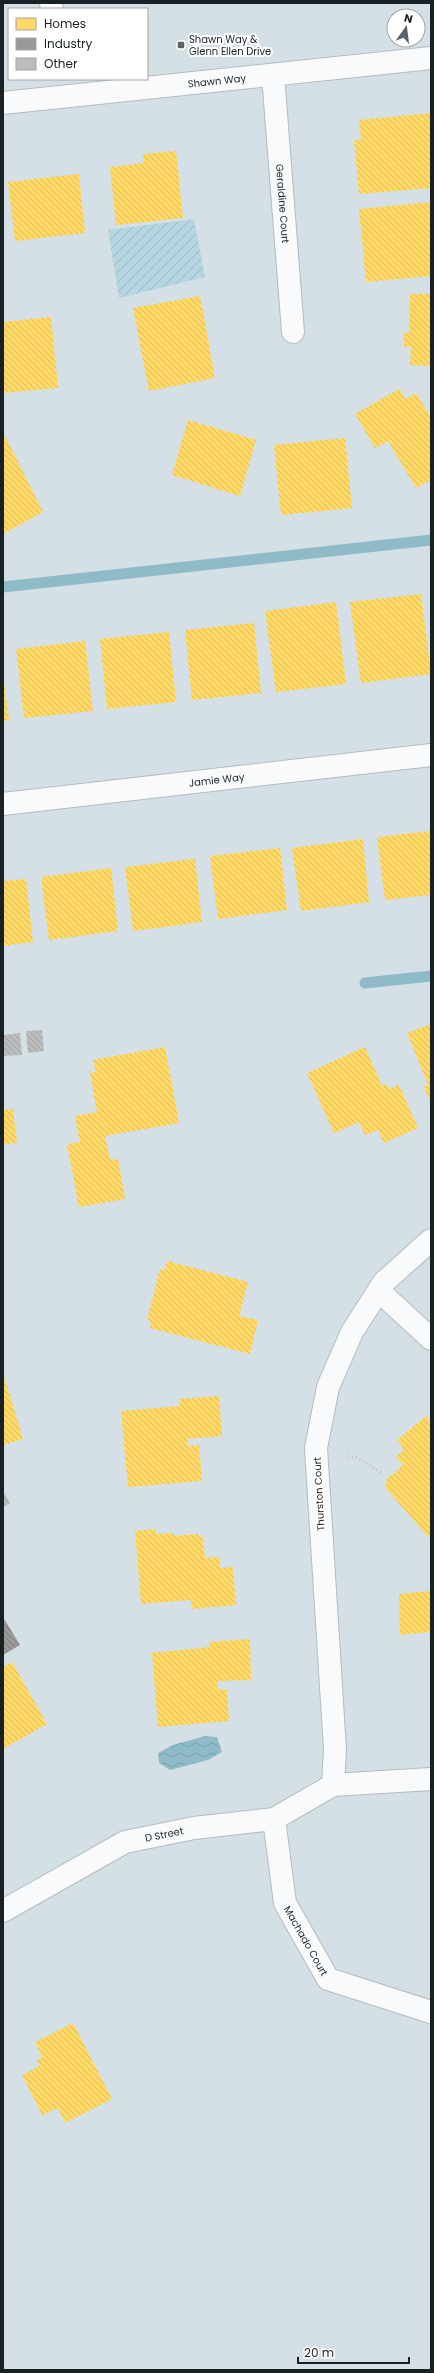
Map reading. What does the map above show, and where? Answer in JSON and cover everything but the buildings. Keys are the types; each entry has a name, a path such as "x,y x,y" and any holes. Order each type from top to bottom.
{"street":[{"name":"Shawn Way","path":"3,103 62,88 273,75 431,58"},
{"name":"Geraldine Court","path":"273,75 293,332"},
{"name":"Jamie Way","path":"3,804 431,756"},
{"name":"Thurston Court","path":"333,1785 335,1750 316,1448 328,1387 352,1332 384,1282 431,1240"},
{"path":"379,1291 431,1339"},
{"path":"333,1785 431,1779"},
{"name":"D Street","path":"3,1911 125,1842 194,1828 274,1819 333,1785"},
{"name":"Machado Court","path":"274,1819 285,1903 328,1979 431,2012"}],"path":[{"path":"343,1456 356,1457 383,1474"}],"shaded area":[{"path":"194,219 205,277 119,298 108,230"}],"water":[{"path":"205,1736 217,1737 222,1752 208,1760 170,1770 159,1763 158,1753 173,1745"}],"waterway":[{"path":"3,587 431,540"},
{"path":"365,983 431,976"}],"place":[{"name":"Shawn Way & Glenn Ellen Drive","path":"181,45"}]}
